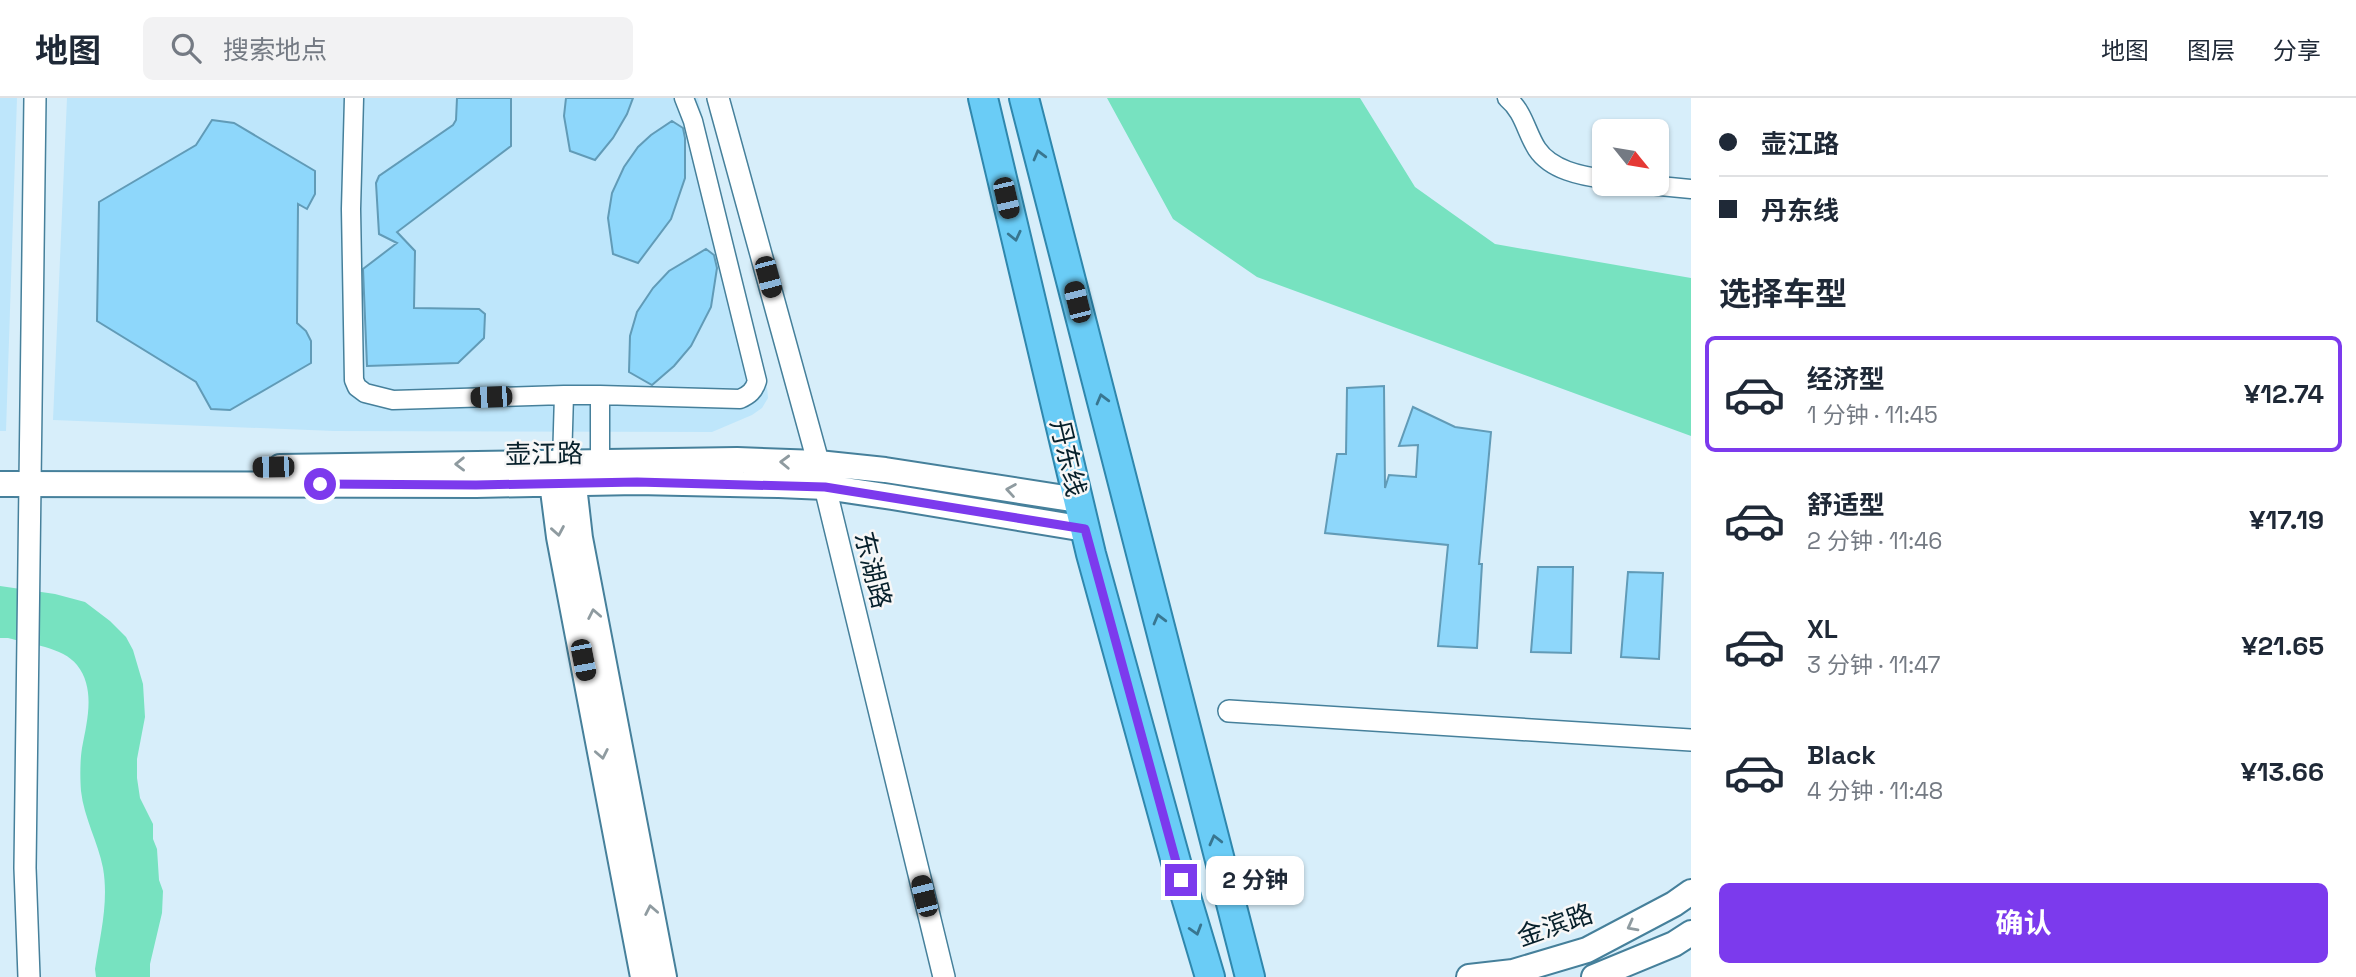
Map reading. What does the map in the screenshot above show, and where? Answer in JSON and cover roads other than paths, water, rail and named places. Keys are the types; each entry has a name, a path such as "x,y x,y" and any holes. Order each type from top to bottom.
{"highway":[{"name":"丹东线","path":"983,98 1085,529 1210,977"},
{"name":"丹东线","path":"1024,98 1250,977"},
{"path":"1181,880 1223,873"}],"main road":[{"name":"壶江路","path":"561,471 600,462 737,460 818,463 907,473 1078,500"},
{"name":"壶江路","path":"0,468 31,476"},
{"name":"壶江路","path":"0,484 31,476 561,471 825,487 1085,529"},
{"path":"561,471 643,977"},
{"path":"561,471 580,538 664,977"},
{"name":"金滨路","path":"1469,977 1513,972 1587,950 1674,904 1691,892"},
{"path":"1594,977 1674,944 1691,933"}],"street":[{"path":"29,977 25,868 35,98"},
{"path":"354,98 351,209 354,380 357,387 365,393 394,400 564,395 740,399 755,389 757,381 693,121 684,98"},
{"name":"东湖路","path":"718,98 825,487 944,977"},
{"path":"1507,98 1523,118 1542,156 1570,172 1592,176"},
{"path":"1670,187 1691,189"},
{"path":"561,471 564,395"},
{"path":"600,395 600,462"},
{"path":"1229,711 1691,740"}]}
